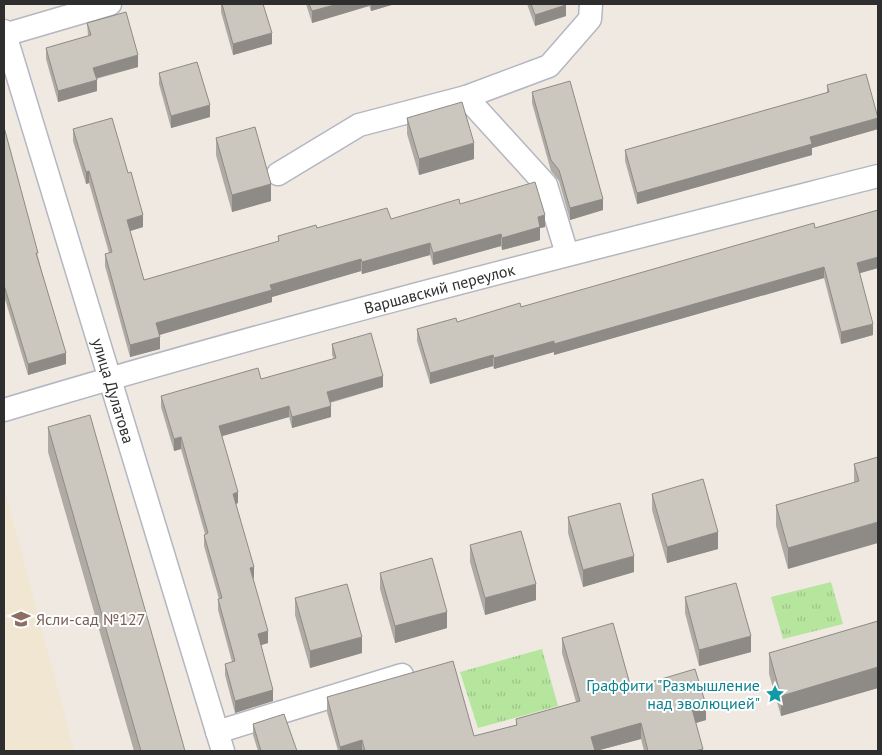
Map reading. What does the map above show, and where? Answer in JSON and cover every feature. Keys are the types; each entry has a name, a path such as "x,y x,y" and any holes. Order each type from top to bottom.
{"street":[{"path":"4,33 110,4"},
{"path":"278,174 358,125 466,97 549,66 590,19 591,4"},
{"name":"улица Дулатова","path":"4,33 220,742"},
{"path":"466,97 546,185 568,254"},
{"name":"Варшавский переулок","path":"4,410 110,378 568,254 878,176"},
{"path":"220,742 402,675"}],"shaded area":[{"name":"Ясли-сад №127","path":"4,488 74,751 4,751"}],"green space":[{"path":"831,582 843,624 783,639 771,597"},
{"path":"542,649 558,706 478,728 460,672"}],"building":[{"path":"222,4 263,4 272,33 233,44"},
{"path":"309,4 338,4 312,11"},
{"path":"531,4 566,4 566,5 535,15"},
{"path":"126,12 138,55 93,68 97,80 58,91 46,48 91,35 87,23"},
{"path":"197,62 210,105 171,116 159,73"},
{"path":"866,74 878,118 810,137 812,144 637,193 625,150 829,92 827,85"},
{"path":"570,81 603,199 570,208 559,170 551,160 532,92"},
{"path":"462,102 474,143 419,159 407,118"},
{"path":"112,118 128,173 131,172 143,215 127,220 144,280 279,241 278,236 316,225 317,228 387,208 391,219 459,199 460,204 535,182 545,215 538,217 540,227 502,238 501,234 433,253 430,243 362,262 361,259 270,285 272,290 156,323 160,337 130,345 105,254 112,252 89,171 86,172 73,129"},
{"path":"4,127 38,253 36,253 66,353 28,364 4,285"},
{"path":"255,127 271,184 232,195 216,138"},
{"path":"878,210 878,257 857,263 873,324 841,332 824,267 554,344 554,341 494,358 493,355 430,373 417,329 456,318 457,322 520,303 521,307 814,223 815,228"},
{"path":"371,333 383,376 327,392 331,406 292,417 289,406 219,426 238,492 233,494 254,567 250,568 268,631 258,634 273,690 235,701 225,664 235,661 218,599 222,598 204,535 208,533 181,437 174,439 161,396 258,368 261,379 336,358 332,344"},
{"path":"90,415 185,751 141,751 48,427"},
{"path":"878,457 878,522 788,548 776,505 859,481 854,464"},
{"path":"703,479 718,532 667,547 652,494"},
{"path":"620,503 634,556 583,570 568,517"},
{"path":"521,531 536,584 485,598 470,545"},
{"path":"432,558 447,612 395,626 380,573"},
{"path":"736,583 751,636 699,650 685,597"},
{"path":"347,584 362,637 310,651 295,598"},
{"path":"878,621 878,667 781,696 769,653"},
{"path":"613,623 631,688 695,669 706,705 692,709 703,749 695,751 648,751 641,723 591,737 595,751 365,751 362,740 340,747 327,697 453,661 474,736 517,725 516,719 580,701 562,638"},
{"path":"284,714 297,751 261,751 253,724"}],"place":[{"name":"Ясли-сад №127","path":"21,619"},
{"name":"Граффити \"Размышление над эволюцией\"","path":"775,694"}]}
